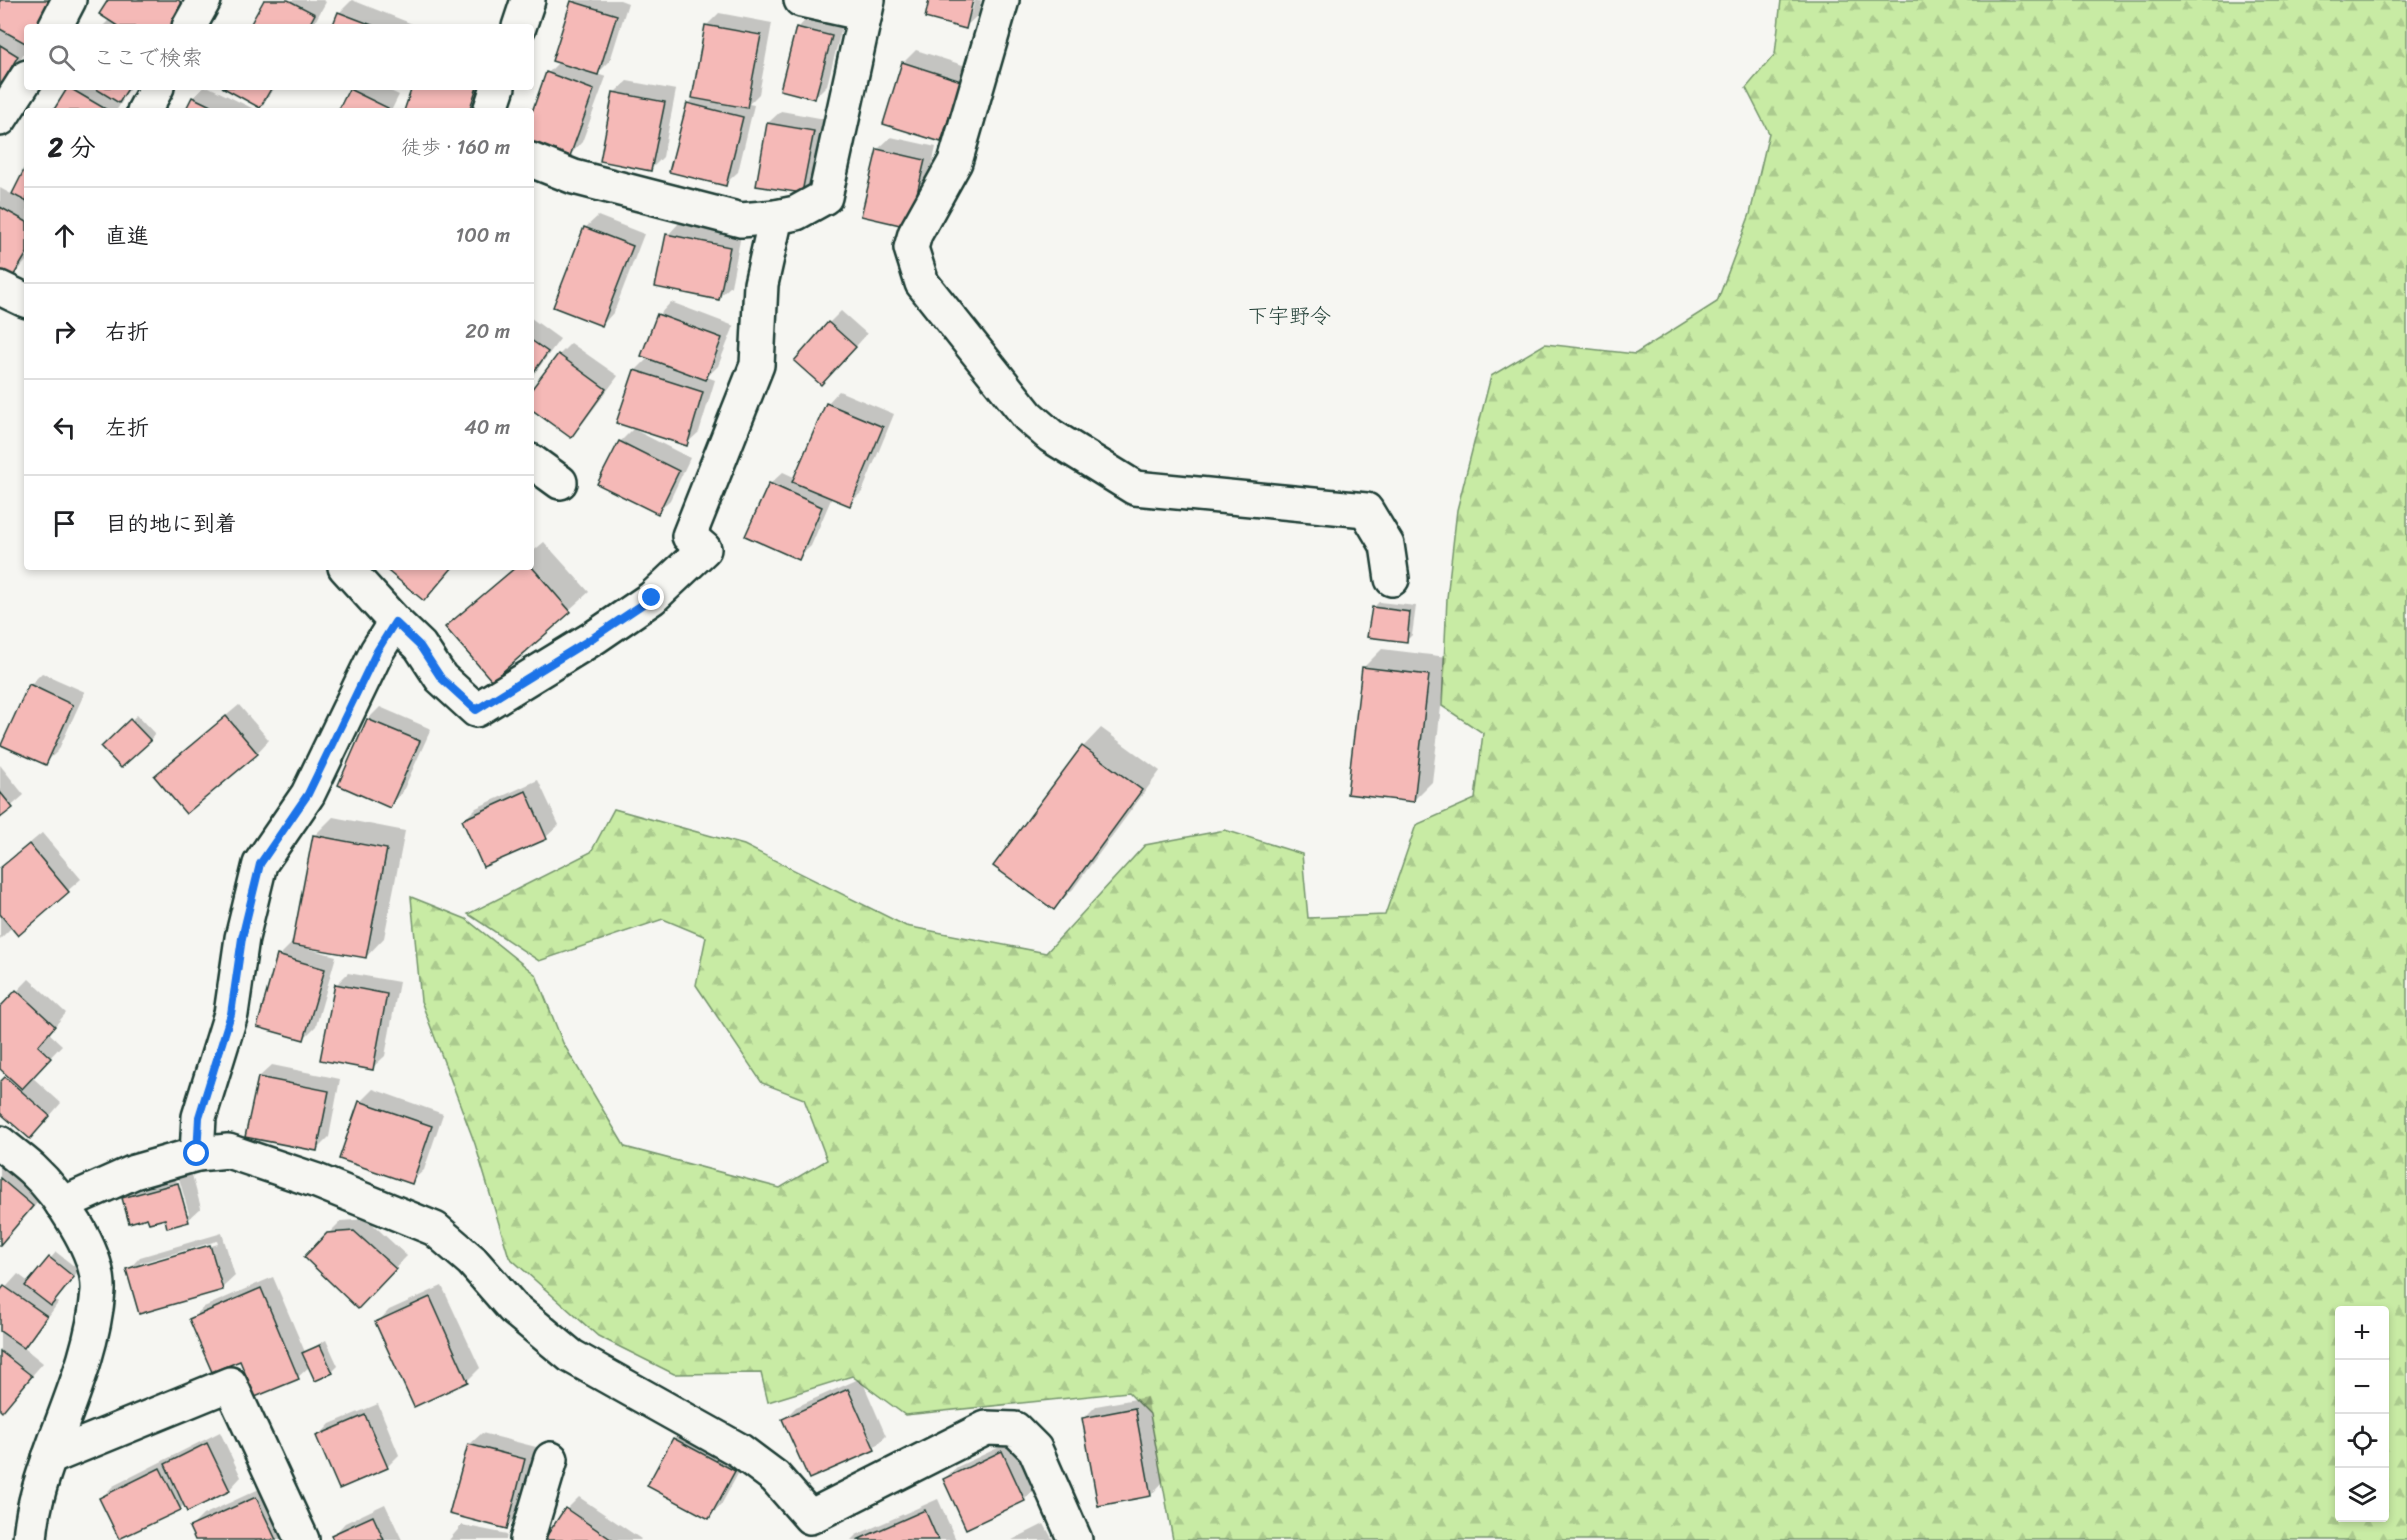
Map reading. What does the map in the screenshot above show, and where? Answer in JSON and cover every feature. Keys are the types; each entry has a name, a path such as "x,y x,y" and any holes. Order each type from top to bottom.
{"street":[{"path":"57,24 69,0"},
{"path":"191,24 204,0"},
{"path":"520,24 528,0"},
{"path":"534,161 574,177 741,220 796,213 825,197 867,7 801,0"},
{"path":"1002,0 955,162 915,234 911,248 922,283 1028,416 1075,451 1135,488 1366,510 1387,545 1392,579"},
{"path":"0,119 24,83"},
{"path":"146,108 155,90"},
{"path":"491,108 497,90"},
{"path":"348,570 420,646 441,678 476,710 652,598 704,549 689,536 757,365 761,284 776,217"},
{"path":"0,288 24,300"},
{"path":"534,463 560,482"},
{"path":"197,1154 199,1117 231,1014 242,938 260,864 308,794 377,651 395,622"},
{"path":"0,1143 33,1169 62,1204 94,1264 98,1289 89,1348 49,1458 31,1518 30,1540"},
{"path":"62,1204 134,1172 197,1154 228,1151 317,1181 435,1229 472,1261 513,1308 571,1356 739,1450 775,1477 815,1528 986,1428 1015,1429 1035,1449 1075,1540"},
{"path":"49,1458 230,1384 302,1540"},
{"path":"527,1540 551,1459"}],"green space":[{"path":"1781,0 2407,0 2407,1540 1173,1540 1150,1414 1128,1392 905,1415 852,1376 768,1402 761,1373 674,1374 598,1336 509,1257 475,1144 421,1001 411,897 466,919 536,975 563,1043 625,1147 780,1188 827,1160 804,1099 762,1083 696,985 706,937 663,919 539,961 468,914 591,852 614,809 744,845 906,926 1046,953 1145,845 1225,830 1302,854 1308,918 1385,915 1416,825 1475,799 1483,733 1442,706 1447,598 1457,510 1491,376 1545,344 1635,354 1717,302 1750,214 1769,133 1746,88 1775,54"}],"building":[{"path":"0,0 53,0 40,24 24,24 24,42 0,29"},
{"path":"108,0 178,0 185,5 173,24 114,24 99,14"},
{"path":"264,0 288,0 315,14 310,24 251,24"},
{"path":"929,0 973,0 966,29 925,18"},
{"path":"571,1 617,15 598,75 552,61"},
{"path":"338,12 369,24 333,24"},
{"path":"705,25 761,35 747,108 692,98"},
{"path":"796,27 832,36 815,99 780,90"},
{"path":"0,45 18,56 0,87"},
{"path":"902,62 961,81 941,142 883,124"},
{"path":"546,72 594,90 570,156 534,143 533,108"},
{"path":"66,90 73,90 104,108 55,108"},
{"path":"98,90 127,90 119,103"},
{"path":"227,90 270,90 260,108"},
{"path":"348,90 351,90 388,108 340,108"},
{"path":"411,90 476,90 470,108 405,108"},
{"path":"613,92 665,102 651,171 600,161"},
{"path":"192,97 215,108 186,108"},
{"path":"687,103 743,117 726,186 669,172"},
{"path":"767,123 814,131 802,193 756,186"},
{"path":"877,149 925,160 909,227 861,216"},
{"path":"24,170 24,200 12,194"},
{"path":"0,207 24,220 24,258 11,280 0,274"},
{"path":"584,227 633,246 602,326 553,307"},
{"path":"666,234 730,247 719,300 655,287"},
{"path":"657,314 722,338 706,380 641,356"},
{"path":"828,322 856,347 821,385 794,361"},
{"path":"534,342 548,352 534,372"},
{"path":"558,354 606,389 571,438 534,411 534,386"},
{"path":"634,370 703,392 687,446 616,423"},
{"path":"826,403 883,427 850,506 792,482"},
{"path":"619,441 679,471 658,514 597,484"},
{"path":"769,483 822,507 799,560 745,536"},
{"path":"534,569 571,612 492,681 445,627 512,570"},
{"path":"387,570 450,570 424,601"},
{"path":"1372,607 1410,612 1407,642 1367,637"},
{"path":"1362,667 1429,675 1414,802 1347,794"},
{"path":"29,684 73,705 46,765 1,745"},
{"path":"226,716 258,754 186,814 154,776"},
{"path":"130,719 151,741 121,768 101,747"},
{"path":"367,719 420,741 390,808 338,785"},
{"path":"1082,746 1142,790 1054,910 993,866"},
{"path":"526,791 547,839 483,867 462,820"},
{"path":"0,792 13,808 0,818"},
{"path":"313,835 387,849 366,958 292,945"},
{"path":"29,844 69,892 18,936 0,914 0,868"},
{"path":"277,955 325,969 304,1040 257,1027"},
{"path":"335,984 387,994 373,1070 320,1060"},
{"path":"16,990 55,1026 38,1046 51,1058 22,1089 0,1069 0,1007"},
{"path":"5,1077 50,1116 30,1139 0,1113 0,1082"},
{"path":"258,1077 329,1091 317,1151 245,1137"},
{"path":"359,1101 432,1126 412,1184 339,1159"},
{"path":"0,1178 33,1206 0,1245"},
{"path":"178,1183 189,1222 167,1228 165,1219 149,1223 147,1218 129,1223 122,1198"},
{"path":"354,1231 396,1269 358,1309 304,1257 327,1233"},
{"path":"210,1245 223,1290 139,1314 126,1269"},
{"path":"49,1257 74,1277 51,1306 25,1286"},
{"path":"4,1286 47,1316 24,1348 0,1331 0,1291"},
{"path":"261,1288 299,1379 255,1397 240,1361 212,1372 189,1319"},
{"path":"430,1297 468,1382 414,1407 375,1322"},
{"path":"320,1345 333,1373 315,1381 302,1353"},
{"path":"0,1351 32,1376 2,1412 0,1410"},
{"path":"848,1389 875,1450 809,1479 782,1419"},
{"path":"1135,1408 1151,1496 1098,1506 1082,1418"},
{"path":"365,1415 388,1468 339,1489 316,1436"},
{"path":"673,1438 735,1471 709,1519 647,1486"},
{"path":"207,1443 230,1491 187,1512 165,1464"},
{"path":"468,1444 525,1459 507,1529 449,1514"},
{"path":"1002,1451 1025,1501 966,1529 943,1479"},
{"path":"160,1468 181,1510 119,1539 99,1498"},
{"path":"256,1497 276,1540 195,1540 189,1527"},
{"path":"565,1508 612,1540 544,1540"},
{"path":"925,1510 938,1540 857,1540"},
{"path":"373,1516 384,1540 333,1540 331,1535"}],"district":[{"name":"下宇野令","path":"1289,316"}],"route":[{"path":"197,1154 199,1117 231,1014 242,938 260,864 308,794 377,651 395,622 420,646 441,678 476,710 652,598"}]}
